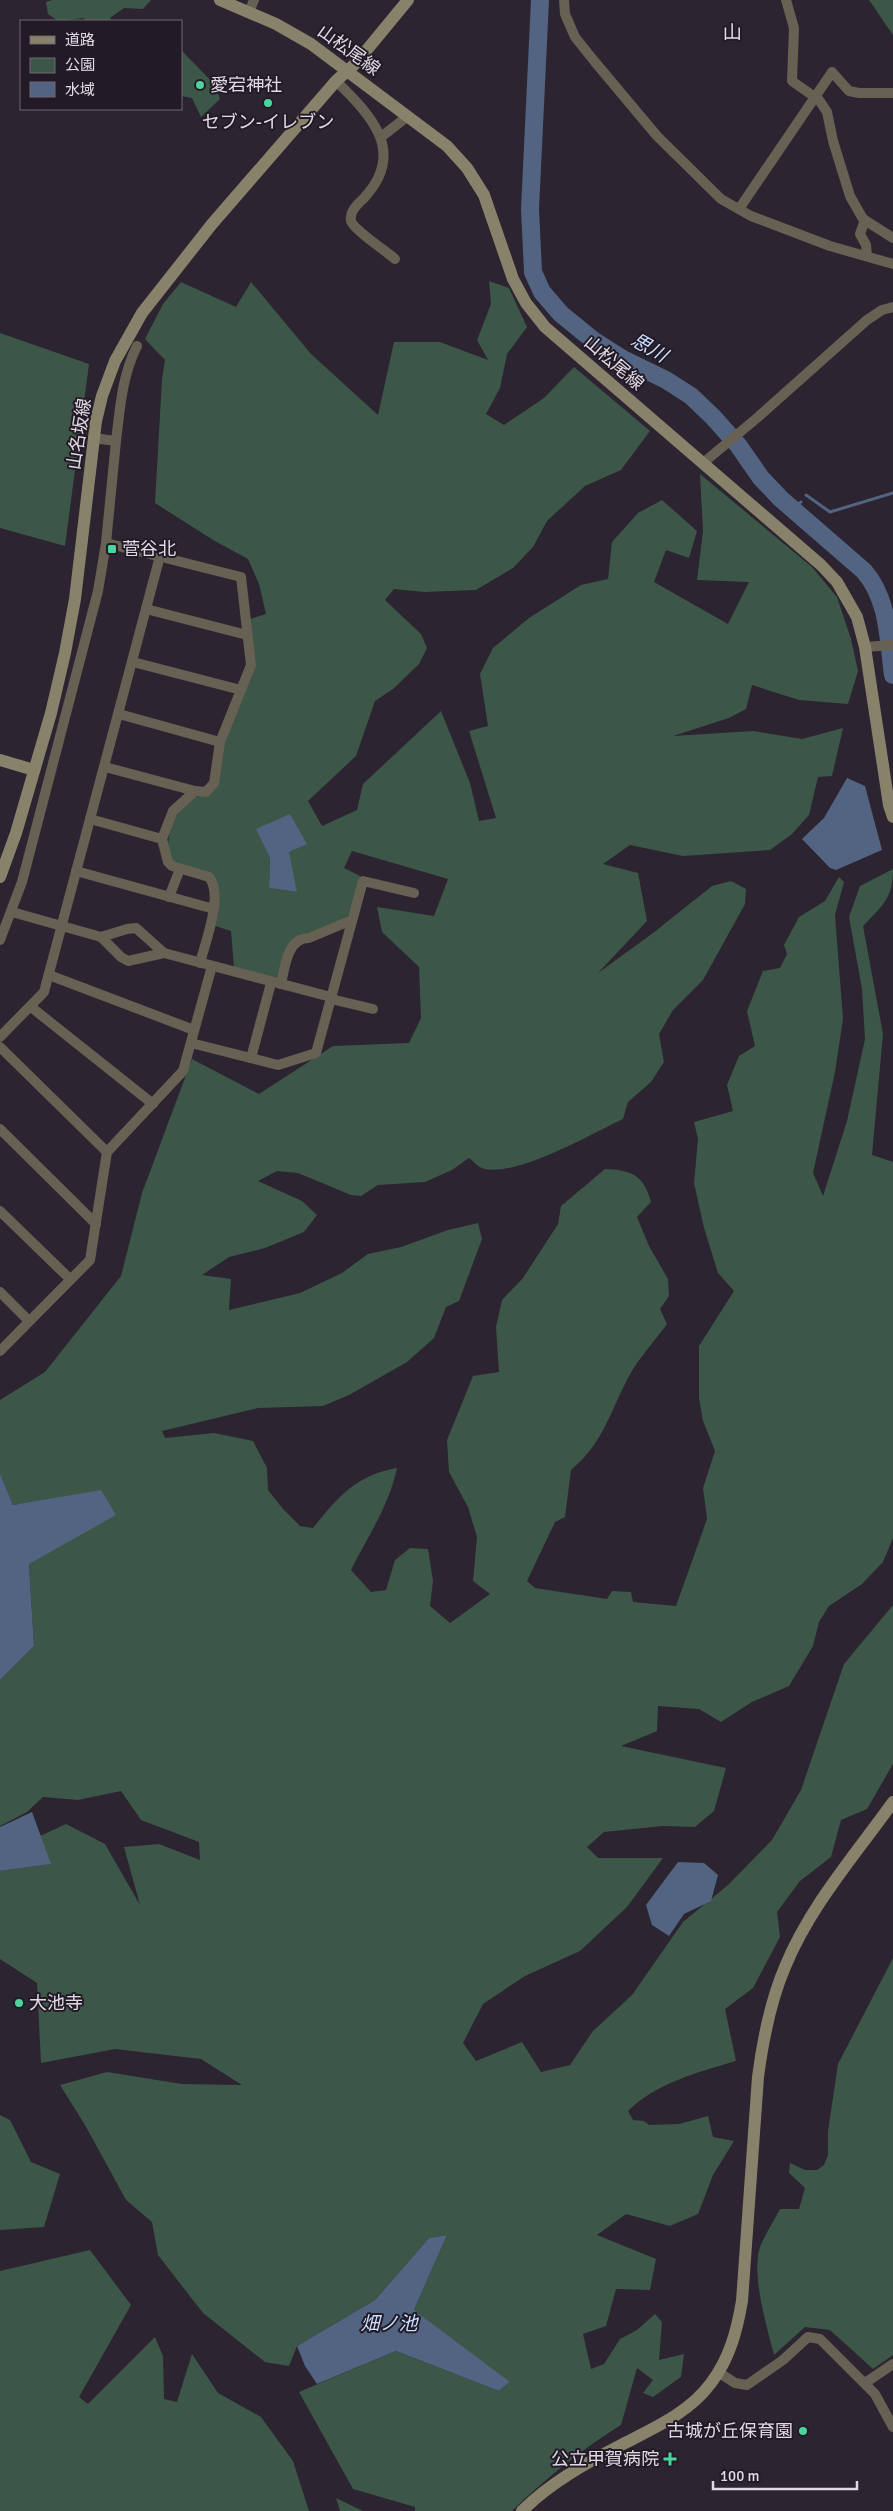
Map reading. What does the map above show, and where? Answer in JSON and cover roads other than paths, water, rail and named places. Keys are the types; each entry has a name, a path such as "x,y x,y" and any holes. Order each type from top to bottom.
{"main road":[{"name":"山松尾線","path":"220,0 251,6 294,33 348,70 447,146 468,168 484,195 512,279 526,303 545,327 821,565 837,582 857,617 865,647 889,805 893,817"},
{"name":"山名坂線","path":"0,877 16,833 53,705 74,608 94,438 102,396 115,360 142,313 182,260 408,0"},
{"path":"0,760 34,770"},
{"path":"522,2511 568,2476 680,2413 705,2390 718,2372 734,2336 742,2301 757,2086 762,2042 775,1994 785,1967 804,1928 893,1802"}],"street":[{"path":"564,0 565,14 576,37 657,136 721,198 751,216 822,243 893,264"},
{"path":"786,0 794,28 792,81 814,97 827,112 833,141 850,196 865,220 893,238"},
{"path":"739,209 832,72 847,90 859,93 893,92"},
{"path":"336,81 360,104 381,137 385,152 382,168 367,194 352,210 351,220 356,228 395,259"},
{"path":"381,137 408,116"},
{"path":"865,220 860,234 866,245 867,256"},
{"path":"703,463 867,320 882,310 893,307"},
{"path":"0,940 12,912 93,615 106,543 122,390 129,361 137,346"},
{"path":"94,438 116,441"},
{"path":"105,767 195,791 206,792 214,783 220,742 251,665 241,577 106,543"},
{"path":"0,1037 44,992 160,556"},
{"path":"146,609 247,634"},
{"path":"865,647 893,645"},
{"path":"133,662 241,690"},
{"path":"119,714 220,742"},
{"path":"195,791 173,811 162,838 168,862 180,869 209,877 213,882 214,909 200,963"},
{"path":"90,820 162,838"},
{"path":"169,897 180,869"},
{"path":"76,872 214,909"},
{"path":"191,1043 278,1065 316,1053 363,881 414,893"},
{"path":"12,912 101,937 121,957 128,961 164,953"},
{"path":"251,1058 276,984 291,947 302,938 309,938 352,920"},
{"path":"101,937 136,928 164,953 373,1009"},
{"path":"0,1351 90,1260 108,1152 183,1071 212,966"},
{"path":"49,975 194,1030"},
{"path":"31,1006 153,1104"},
{"path":"0,1047 108,1152"},
{"path":"0,1129 96,1224"},
{"path":"0,1211 70,1279"},
{"path":"0,1292 29,1321"},
{"path":"718,2372 735,2383 747,2385 783,2360 808,2337 820,2339 875,2394 893,2427"},
{"path":"865,2383 893,2364"}],"water":[{"path":"847,778 865,786 882,850 836,870 830,868 802,839 824,818"},
{"path":"290,814 307,844 289,852 297,892 269,888 270,858 256,829"},
{"path":"0,1473 13,1505 101,1490 116,1515 29,1564 34,1646 0,1680"},
{"path":"32,1812 51,1864 0,1871 0,1827"},
{"path":"678,1862 704,1863 718,1875 711,1901 684,1914 669,1936 652,1925 646,1905"},
{"name":"畑ノ池","path":"447,2235 414,2310 510,2382 499,2391 396,2351 317,2384 305,2366 297,2346 375,2300 429,2238"}],"waterway":[{"name":"思川","path":"540,0 530,209 533,272 542,292 561,314 593,340 623,359 666,380 691,396 738,445 761,478 781,499 864,571 872,582 883,607 893,675"},
{"path":"806,495 830,512 893,493"},
{"path":"791,508 801,502"}],"place":[{"name":"愛宕神社","path":"200,85"},
{"name":"セブン-イレブン","path":"268,103"},
{"name":"菅谷北","path":"112,549"},
{"name":"大池寺","path":"19,2003"},
{"name":"古城が丘保育園","path":"803,2431"},
{"name":"公立甲賀病院","path":"670,2459"}],"district":[{"name":"山","path":"732,33"}]}
